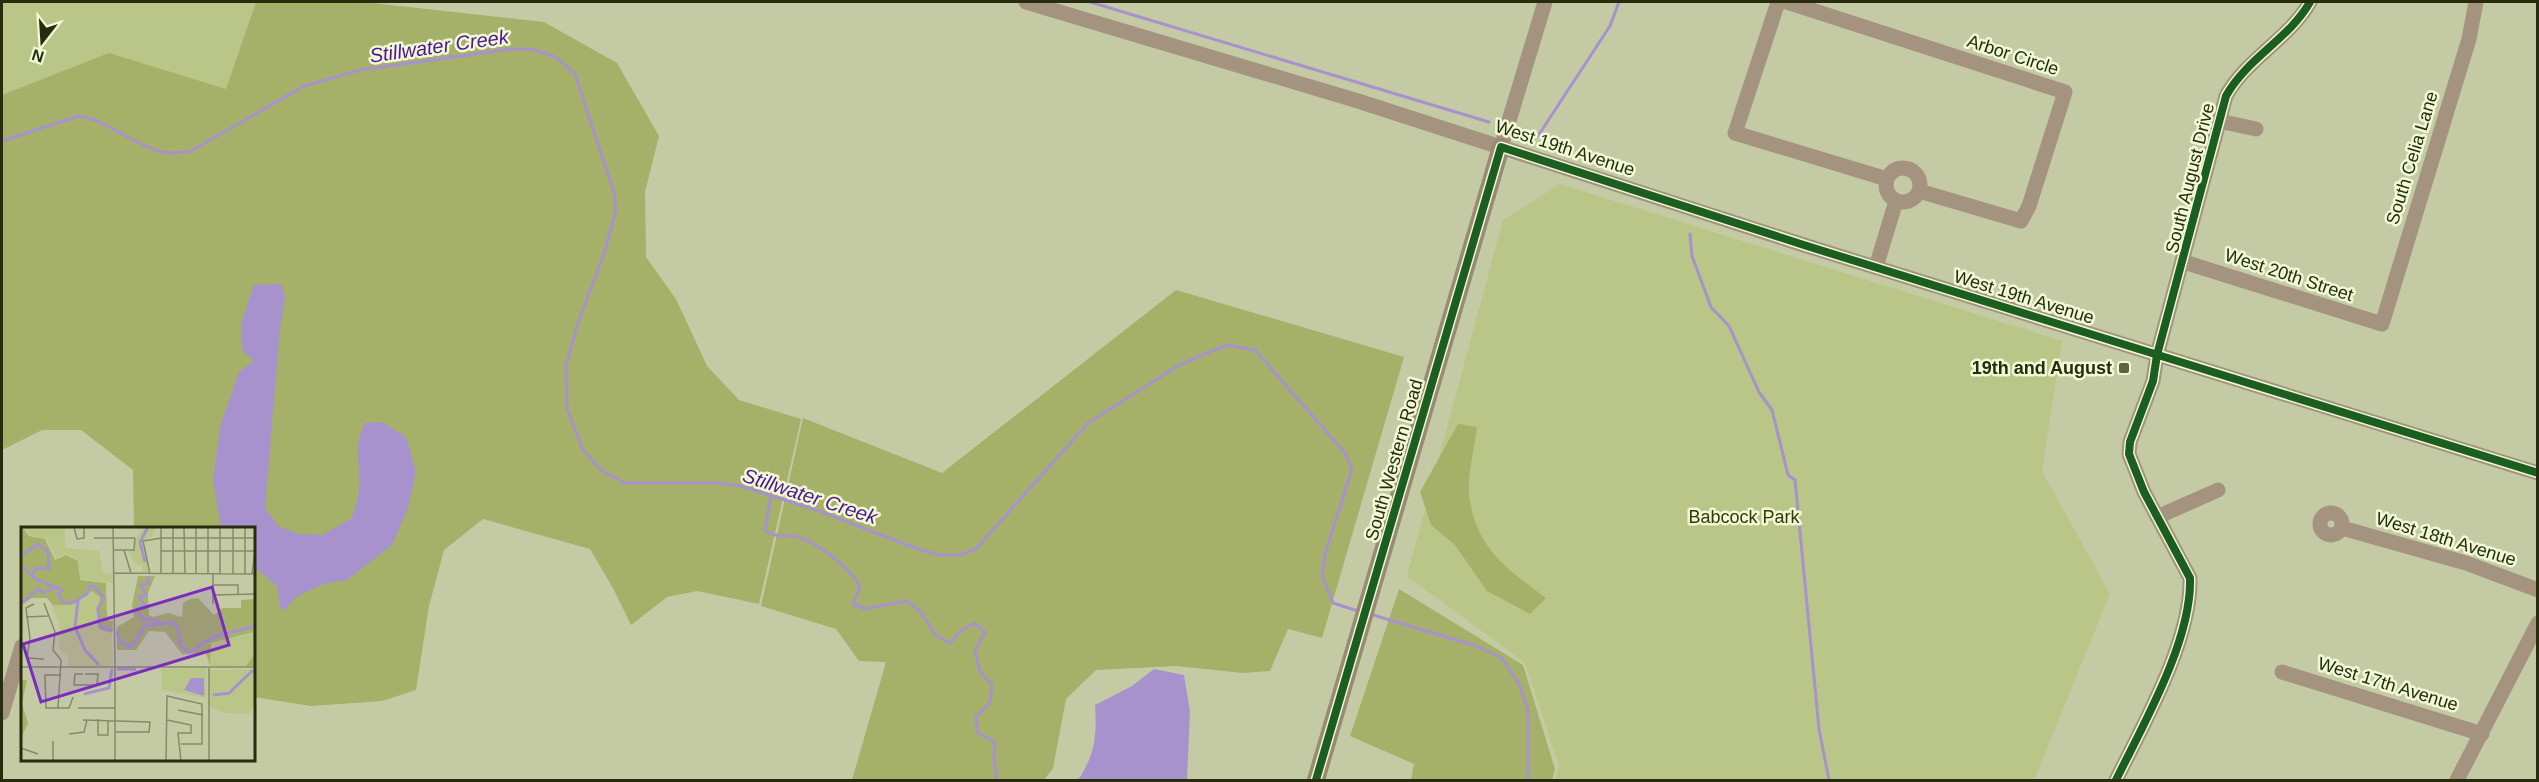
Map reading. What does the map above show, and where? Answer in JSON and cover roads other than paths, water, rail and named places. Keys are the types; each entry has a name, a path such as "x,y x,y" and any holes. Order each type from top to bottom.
{"main road":[{"name":"South Western Road","path":"1316,780 1501,147"}],"street":[{"name":"West 19th Avenue","path":"1026,2 1358,101 1875,267 2538,473"},
{"name":"South Western Road","path":"1501,147 1545,2"},
{"path":"1778,2 1735,133 1887,179"},
{"name":"Arbor Circle","path":"1787,2 2065,92 2029,206 2020,221 1919,191"},
{"name":"South August Drive","path":"2116,780 2160,691 2184,622 2190,592 2190,578 2157,517 2129,454 2130,442 2153,381 2157,355 2184,262 2226,96 2236,78 2301,17 2310,2"},
{"name":"South Celia Lane","path":"2382,324 2469,39 2476,2"},
{"path":"2219,121 2256,129"},
{"path":"1898,169 1909,169 1920,181 1919,191 1907,202 1896,201 1886,189 1887,179 1898,169"},
{"path":"1875,267 1896,201"},
{"name":"West 20th Street","path":"2184,262 2382,324"},
{"path":"2157,517 2218,490"},
{"name":"West 18th Avenue","path":"2342,528 2466,563 2538,590"},
{"path":"2457,780 2537,625"},
{"path":"2,714 7,676 21,648"},
{"name":"West 17th Avenue","path":"2282,672 2482,734"}],"waterway":[{"path":"1090,2 1489,122"},
{"path":"1538,136 1610,26 1619,2"},
{"name":"Stillwater Creek","path":"2,141 79,116 102,123 161,152 191,151 304,86 360,70 511,49 531,49 556,57 575,74 614,192 616,211 604,254 579,320 566,365 567,409 583,450 602,471 625,483 719,483 741,486 819,511 938,555 960,555 976,549 1088,423 1181,364 1227,345 1255,350 1345,453 1352,469 1325,554 1322,576 1333,603 1358,611"},
{"path":"1690,234 1692,256 1711,307 1729,326 1759,392 1772,410 1788,475 1795,480 1819,729 1829,780"},
{"path":"771,495 765,531 802,539 840,563 860,587 853,604 865,609 907,601 921,612 936,636 950,643 962,630 974,623 985,632 975,651 980,672 992,684 990,702 976,717 977,732 995,742 994,761 997,780"},
{"name":"Stillwater Creek","path":"1370,614 1473,645 1502,658 1519,684 1528,710 1528,780"}],"place":[{"name":"19th and August","path":"2124,368"}],"park label":[{"name":"Babcock Park","path":"1744,517"}]}
